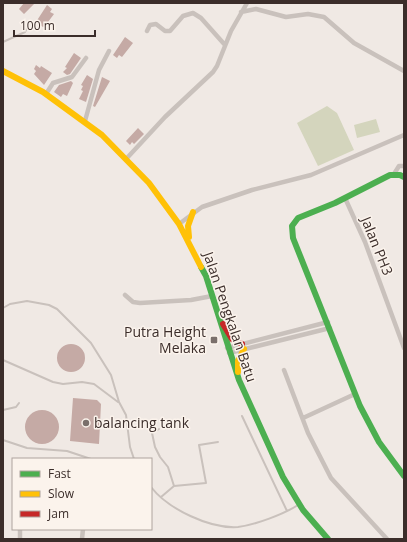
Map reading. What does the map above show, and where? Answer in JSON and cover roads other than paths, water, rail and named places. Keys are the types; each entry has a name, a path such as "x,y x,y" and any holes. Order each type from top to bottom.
{"main road":[{"name":"Jalan Pengkalan Batu","path":"3,71 46,94 85,121 127,158 149,183 179,224 201,264 239,380 283,477 299,505 328,539"},
{"path":"404,177 394,174 345,198 298,218 292,226 293,238 329,325 355,394 382,450 404,476"},
{"path":"191,244 188,226 193,212"},
{"path":"218,314 231,337 243,347 238,361 239,380"}],"street":[{"path":"127,158 160,122 213,72 241,12 247,3"},
{"path":"241,12 256,9 286,17 308,14 324,17 354,43 404,71"},
{"path":"147,31 150,26 156,24 165,31 170,31 183,16 193,13 201,18 225,45"},
{"path":"85,121 100,70 109,51"},
{"path":"46,94 53,83 72,77 86,58"},
{"path":"179,224 193,212 202,207 252,190 317,173 404,135"},
{"path":"394,174 399,166 404,166"},
{"name":"Jalan PH3","path":"345,198 365,242 404,348"},
{"path":"125,295 133,302 140,303 191,300 212,296"},
{"path":"243,347 254,341 269,337 329,325"},
{"path":"228,350 271,343 329,325"},
{"path":"269,337 271,343"},
{"path":"254,341 256,346"},
{"path":"284,370 319,456 336,486 387,539"},
{"path":"303,418 355,394"}],"lane":[{"path":"3,42 25,32 30,21"},
{"path":"3,308 10,304 26,301 57,309 98,352 111,375 119,402 126,416 130,447 134,458"},
{"path":"3,360 53,382 63,384 82,382 94,384 119,402"},
{"path":"3,410 16,407 19,403"},
{"path":"242,416 287,511"},
{"path":"159,429 152,433 155,447 160,457 168,467 174,486"},
{"path":"3,440 26,448 67,451 88,458"},
{"path":"161,497 174,486 206,483 199,445 218,442"},
{"path":"152,488 161,497 184,513 227,527 246,526 299,505"}],"place":[{"name":"Putra Height Melaka","path":"214,340"},
{"name":"balancing tank","path":"86,423"}]}
